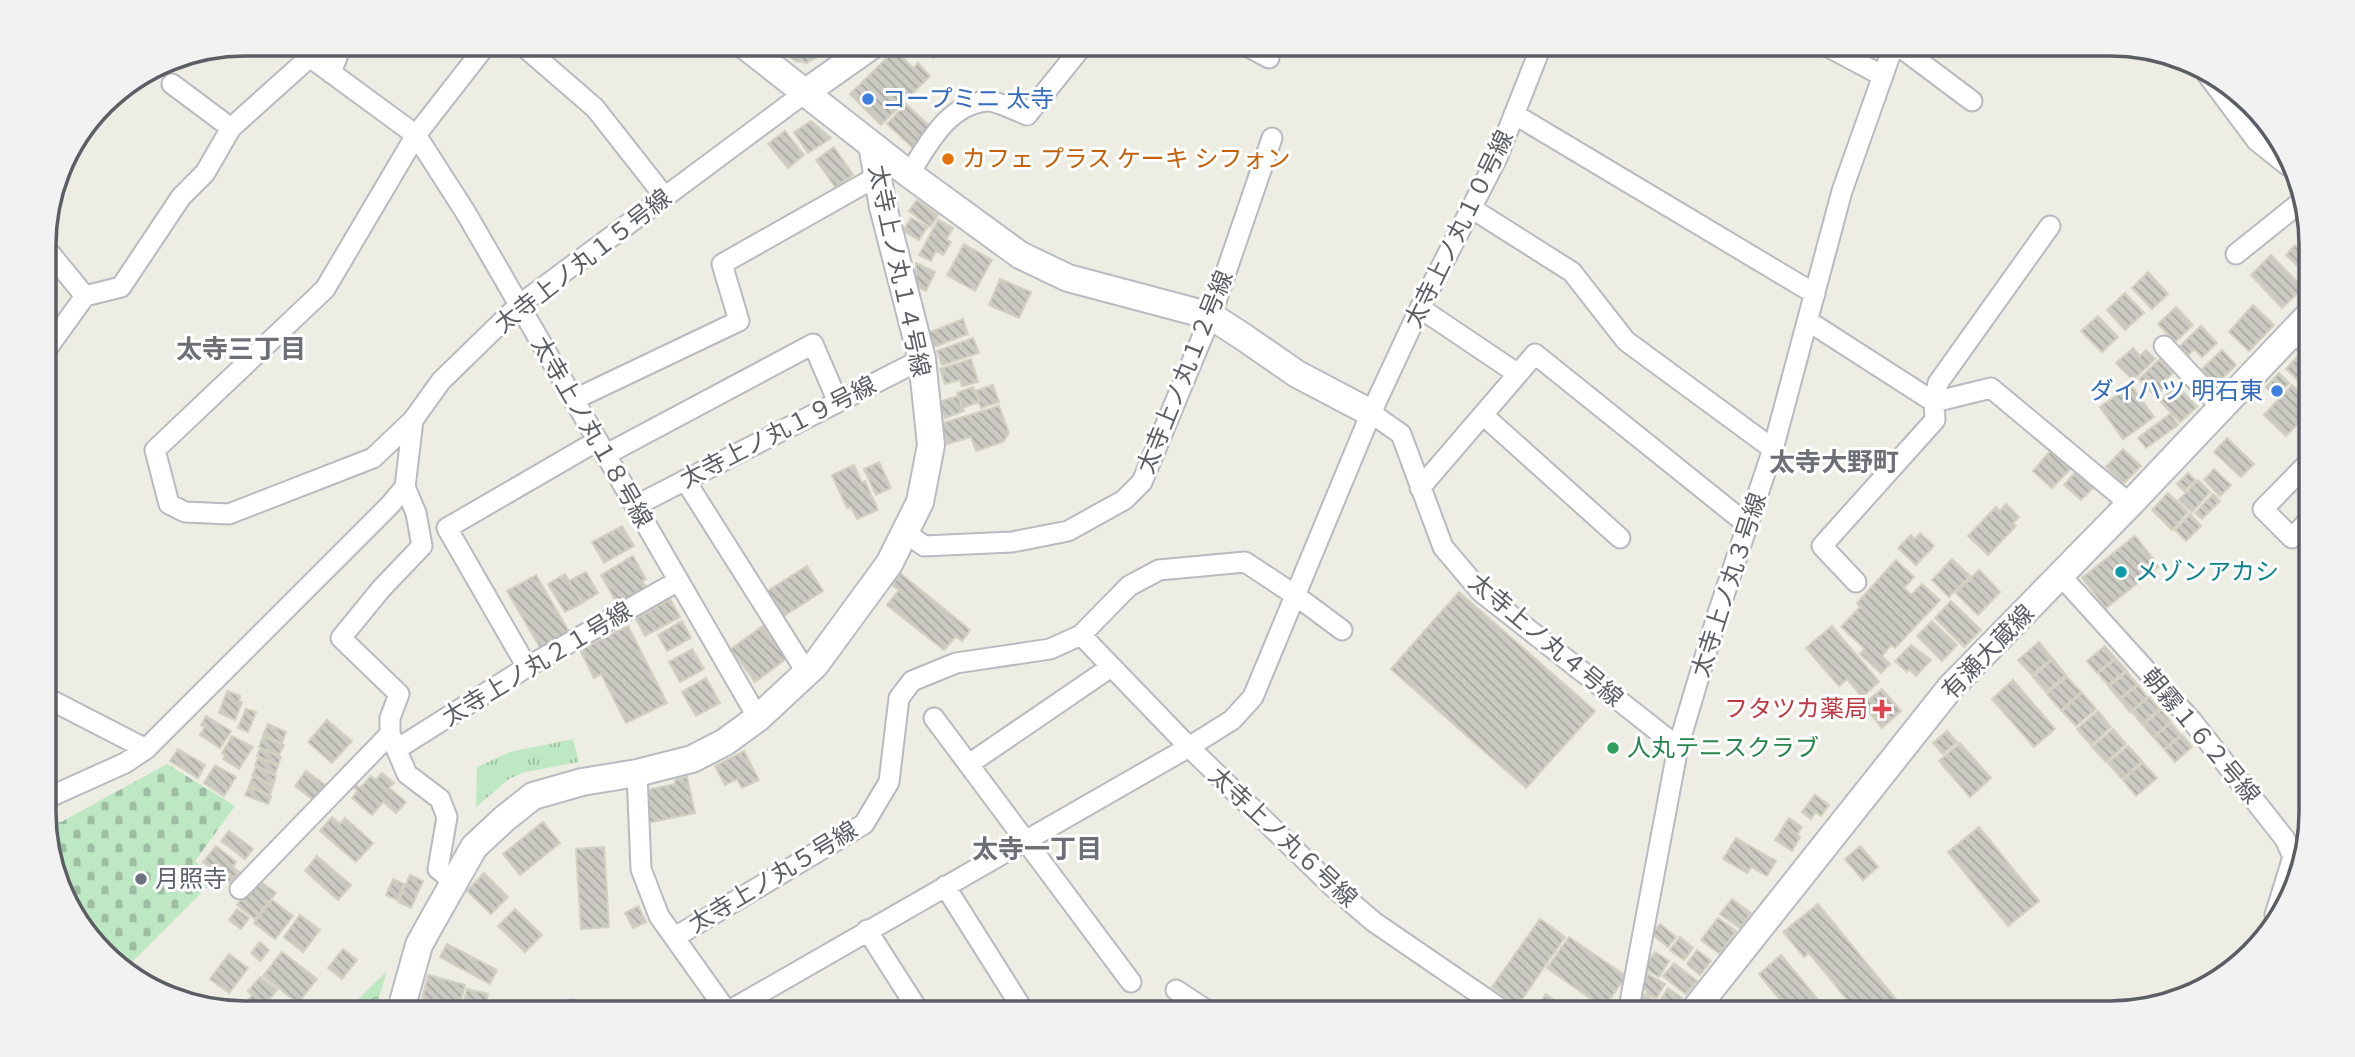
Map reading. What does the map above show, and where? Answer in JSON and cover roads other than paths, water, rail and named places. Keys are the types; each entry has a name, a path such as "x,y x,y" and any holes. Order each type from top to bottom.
{"street":[{"path":"331,73 337,56"},
{"path":"413,420 373,458 229,514 185,512 169,504 155,450 325,289 416,135 478,56"},
{"path":"535,56 595,108 665,197"},
{"path":"759,56 909,174 1020,255 1068,278 1210,316 1297,374 1371,412"},
{"name":"太寺上ノ丸１５号線","path":"405,487 413,420 440,381 519,306 857,56"},
{"path":"909,174 946,121 961,109 988,101 1027,115 1074,56"},
{"path":"1265,56 1269,58"},
{"name":"太寺上ノ丸１０号線","path":"747,1001 1189,747 1232,720 1253,697 1371,412 1420,307 1497,158 1537,56"},
{"path":"1846,56 1883,76"},
{"name":"太寺上ノ丸３号線","path":"1630,1001 1678,747 1718,613 1773,449 1842,191 1890,56"},
{"path":"1911,56 1972,101"},
{"name":"太寺上ノ丸１８号線","path":"310,57 416,135 466,214 758,718"},
{"path":"56,336 85,296 121,287 181,197 205,173 231,128 310,57"},
{"path":"172,84 231,128"},
{"path":"2220,92 2257,141 2277,156"},
{"path":"1514,114 1815,294"},
{"name":"太寺上ノ丸１２号線","path":"905,532 924,546 1012,542 1068,531 1124,500 1142,482 1210,316 1272,138"},
{"name":"太寺上ノ丸１４号線","path":"403,1001 419,945 454,881 474,847 504,819 533,796 582,782 637,773 692,759 725,742 758,718 815,665 889,564 920,502 931,445 922,359 876,177 872,145"},
{"path":"573,400 739,321 722,264 876,177"},
{"path":"2236,254 2295,207"},
{"path":"1471,208 1572,272 1626,341 1773,449"},
{"path":"1856,582 1822,545 1936,420 1934,402 1938,383 2050,226"},
{"path":"56,261 85,296"},
{"path":"1420,307 1518,374"},
{"path":"1808,321 1934,402 1991,388 2130,504"},
{"name":"有瀬大蔵線","path":"1702,1001 1950,688 2221,408 2299,336"},
{"path":"527,667 447,528 601,448 813,344 838,402"},
{"path":"2164,346 2221,408"},
{"path":"1420,488 1535,354 1748,525"},
{"name":"太寺上ノ丸１９号線","path":"635,506 922,359"},
{"name":"太寺上ノ丸４号線","path":"1371,412 1401,434 1443,547 1481,592 1678,747"},
{"path":"1483,415 1620,538"},
{"path":"2299,472 2263,509 2292,538 2299,531"},
{"path":"685,480 807,673"},
{"path":"56,794 125,763 146,749 405,487 416,513 422,546 381,589 341,638 399,694 390,718 394,742 407,774 440,799 447,817 438,869 454,881"},
{"name":"太寺上ノ丸５号線","path":"675,937 864,824 889,782 899,698 912,681 956,663 1050,649 1080,635 1129,586 1159,570 1245,562 1295,594 1342,631"},
{"name":"朝霧１６２号線","path":"2061,576 2192,721 2285,839 2292,857 2283,888"},
{"name":"太寺上ノ丸２１号線","path":"240,889 394,742 678,581"},
{"name":"太寺上ノ丸６号線","path":"1080,635 1189,747 1332,886 1374,922 1489,1001"},
{"path":"969,764 1111,667"},
{"path":"56,703 146,749"},
{"path":"933,718 1131,982"},
{"path":"637,773 641,869 659,916 720,1001"},
{"path":"945,886 1017,1001"},
{"path":"867,930 912,1001"},
{"path":"1176,990 1193,1001"}],"place":[{"name":"コープミニ 太寺","path":"868,99"},
{"name":"カフェ プラス ケーキ シフォン","path":"948,159"},
{"name":"ダイハツ 明石東","path":"2277,391"},
{"name":"メゾンアカシ","path":"2121,572"},
{"name":"フタツカ薬局","path":"1882,709"},
{"name":"人丸テニスクラブ","path":"1613,748"},
{"name":"月照寺","path":"141,879"}],"district":[{"name":"太寺三丁目","path":"241,349"},
{"name":"太寺大野町","path":"1834,462"},
{"name":"太寺一丁目","path":"1037,849"}]}
